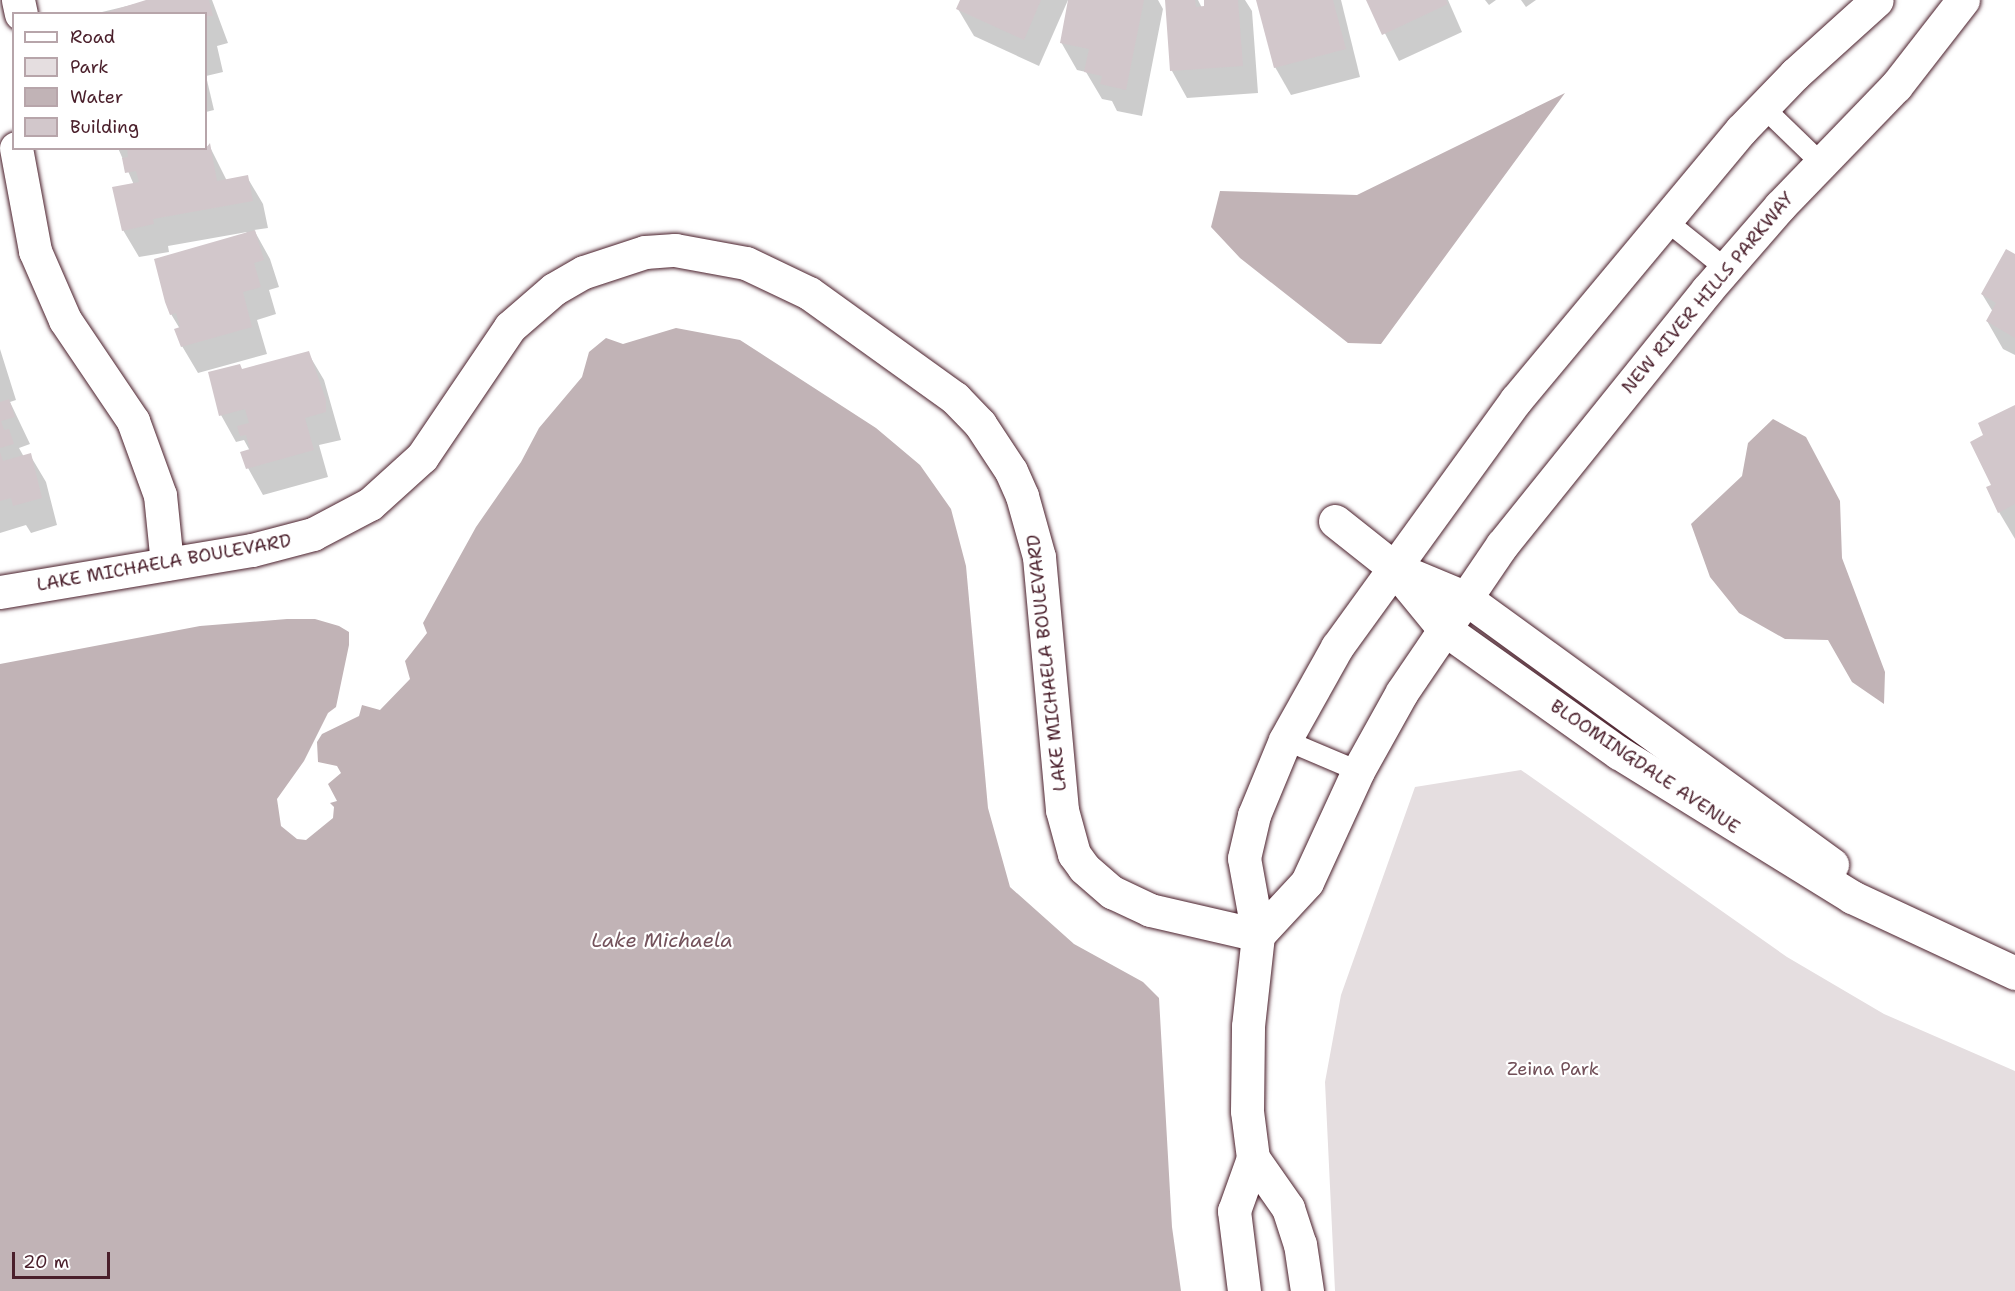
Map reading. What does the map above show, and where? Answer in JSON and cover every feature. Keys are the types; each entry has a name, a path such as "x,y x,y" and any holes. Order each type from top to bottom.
{"street":[{"path":"1244,1291 1234,1211 1253,1158 1247,1111 1248,1026 1258,935 1244,858 1254,815 1285,740 1337,647 1516,400 1664,219 1763,107 1877,0"},
{"name":"NEW RIVER HILLS PARKWAY","path":"1464,597 1725,268 1821,163 1896,86 1963,0"},
{"path":"16,150 35,251 64,321 134,421 160,495 167,564"},
{"name":"LAKE MICHAELA BOULEVARD","path":"0,592 285,544 313,534 370,504 423,457 510,327 554,289 584,272 645,252 675,250 746,263 809,293 955,398 980,424 1011,471 1022,496 1039,557 1062,810 1074,854 1084,868 1112,892 1150,909 1258,935"},
{"name":"BLOOMINGDALE AVENUE","path":"1335,521 1393,567 1443,628 1689,799 1852,897 1926,929 2015,973"},
{"name":"BLOOMINGDALE AVENUE","path":"1393,567 1464,597 1926,929"},
{"path":"1258,935 1307,882 1358,771 1443,628 1464,597"},
{"path":"1253,1158 1288,1208 1300,1244 1307,1291"}],"lane":[{"path":"1763,107 1821,163"},
{"path":"1664,219 1725,268"},
{"path":"1285,740 1358,771"}],"green space":[{"name":"Zeina Park","path":"1521,770 1787,957 1884,1014 2015,1071 2015,1291 1335,1291 1325,1082 1341,995 1415,787"}],"water":[{"path":"1565,93 1381,344 1348,343 1240,258 1211,227 1220,191 1357,195"},
{"name":"Lake Michaela","path":"676,328 740,340 876,428 920,465 951,509 966,566 988,808 1010,887 1074,944 1143,982 1159,998 1172,1227 1181,1291 0,1291 0,664 200,626 315,619 339,626 349,632 349,645 336,707 328,713 304,761 277,799 281,826 297,839 306,840 333,818 334,807 330,803 337,801 328,784 341,773 337,766 318,762 317,742 322,734 359,716 362,705 380,710 410,679 405,661 427,633 423,623 476,527 521,462 539,428 582,377 589,352 606,338 623,344"},
{"path":"1773,419 1806,437 1840,501 1842,558 1885,672 1884,704 1852,682 1828,640 1785,639 1739,613 1710,577 1691,524 1742,476 1748,443"}],"building":[{"path":"146,0 209,0 213,16 207,16 207,12 107,12"},
{"path":"960,0 1041,0 1024,40 956,9"},
{"path":"1068,0 1144,0 1126,90 1100,84 1102,76 1084,72 1089,49 1060,43"},
{"path":"1165,0 1195,0 1196,7 1204,6 1204,0 1238,0 1243,66 1170,71"},
{"path":"1256,0 1333,0 1346,49 1274,68"},
{"path":"1366,0 1446,0 1448,4 1382,35"},
{"path":"210,143 217,181 248,175 253,201 153,219 154,224 122,231 112,187 139,182 136,171 125,173 122,158 128,157 127,150 207,150"},
{"path":"255,230 264,260 254,263 261,287 243,292 252,327 181,347 174,329 180,327 176,313 170,315 154,259"},
{"path":"2006,249 2015,254 2015,338 1986,321 1996,303 1981,294"},
{"path":"309,351 326,400 326,412 305,418 314,450 246,469 240,452 250,449 246,435 240,436 237,426 249,423 245,409 219,416 208,372 240,364 242,369"},
{"path":"9,399 15,417 1,421 4,430 9,429 14,444 0,448 0,402"},
{"path":"2015,405 2015,504 1998,513 1986,487 1991,485 1970,442 1983,435 1978,423"},
{"path":"0,452 3,461 31,453 42,498 13,506 11,498 0,501"}]}
